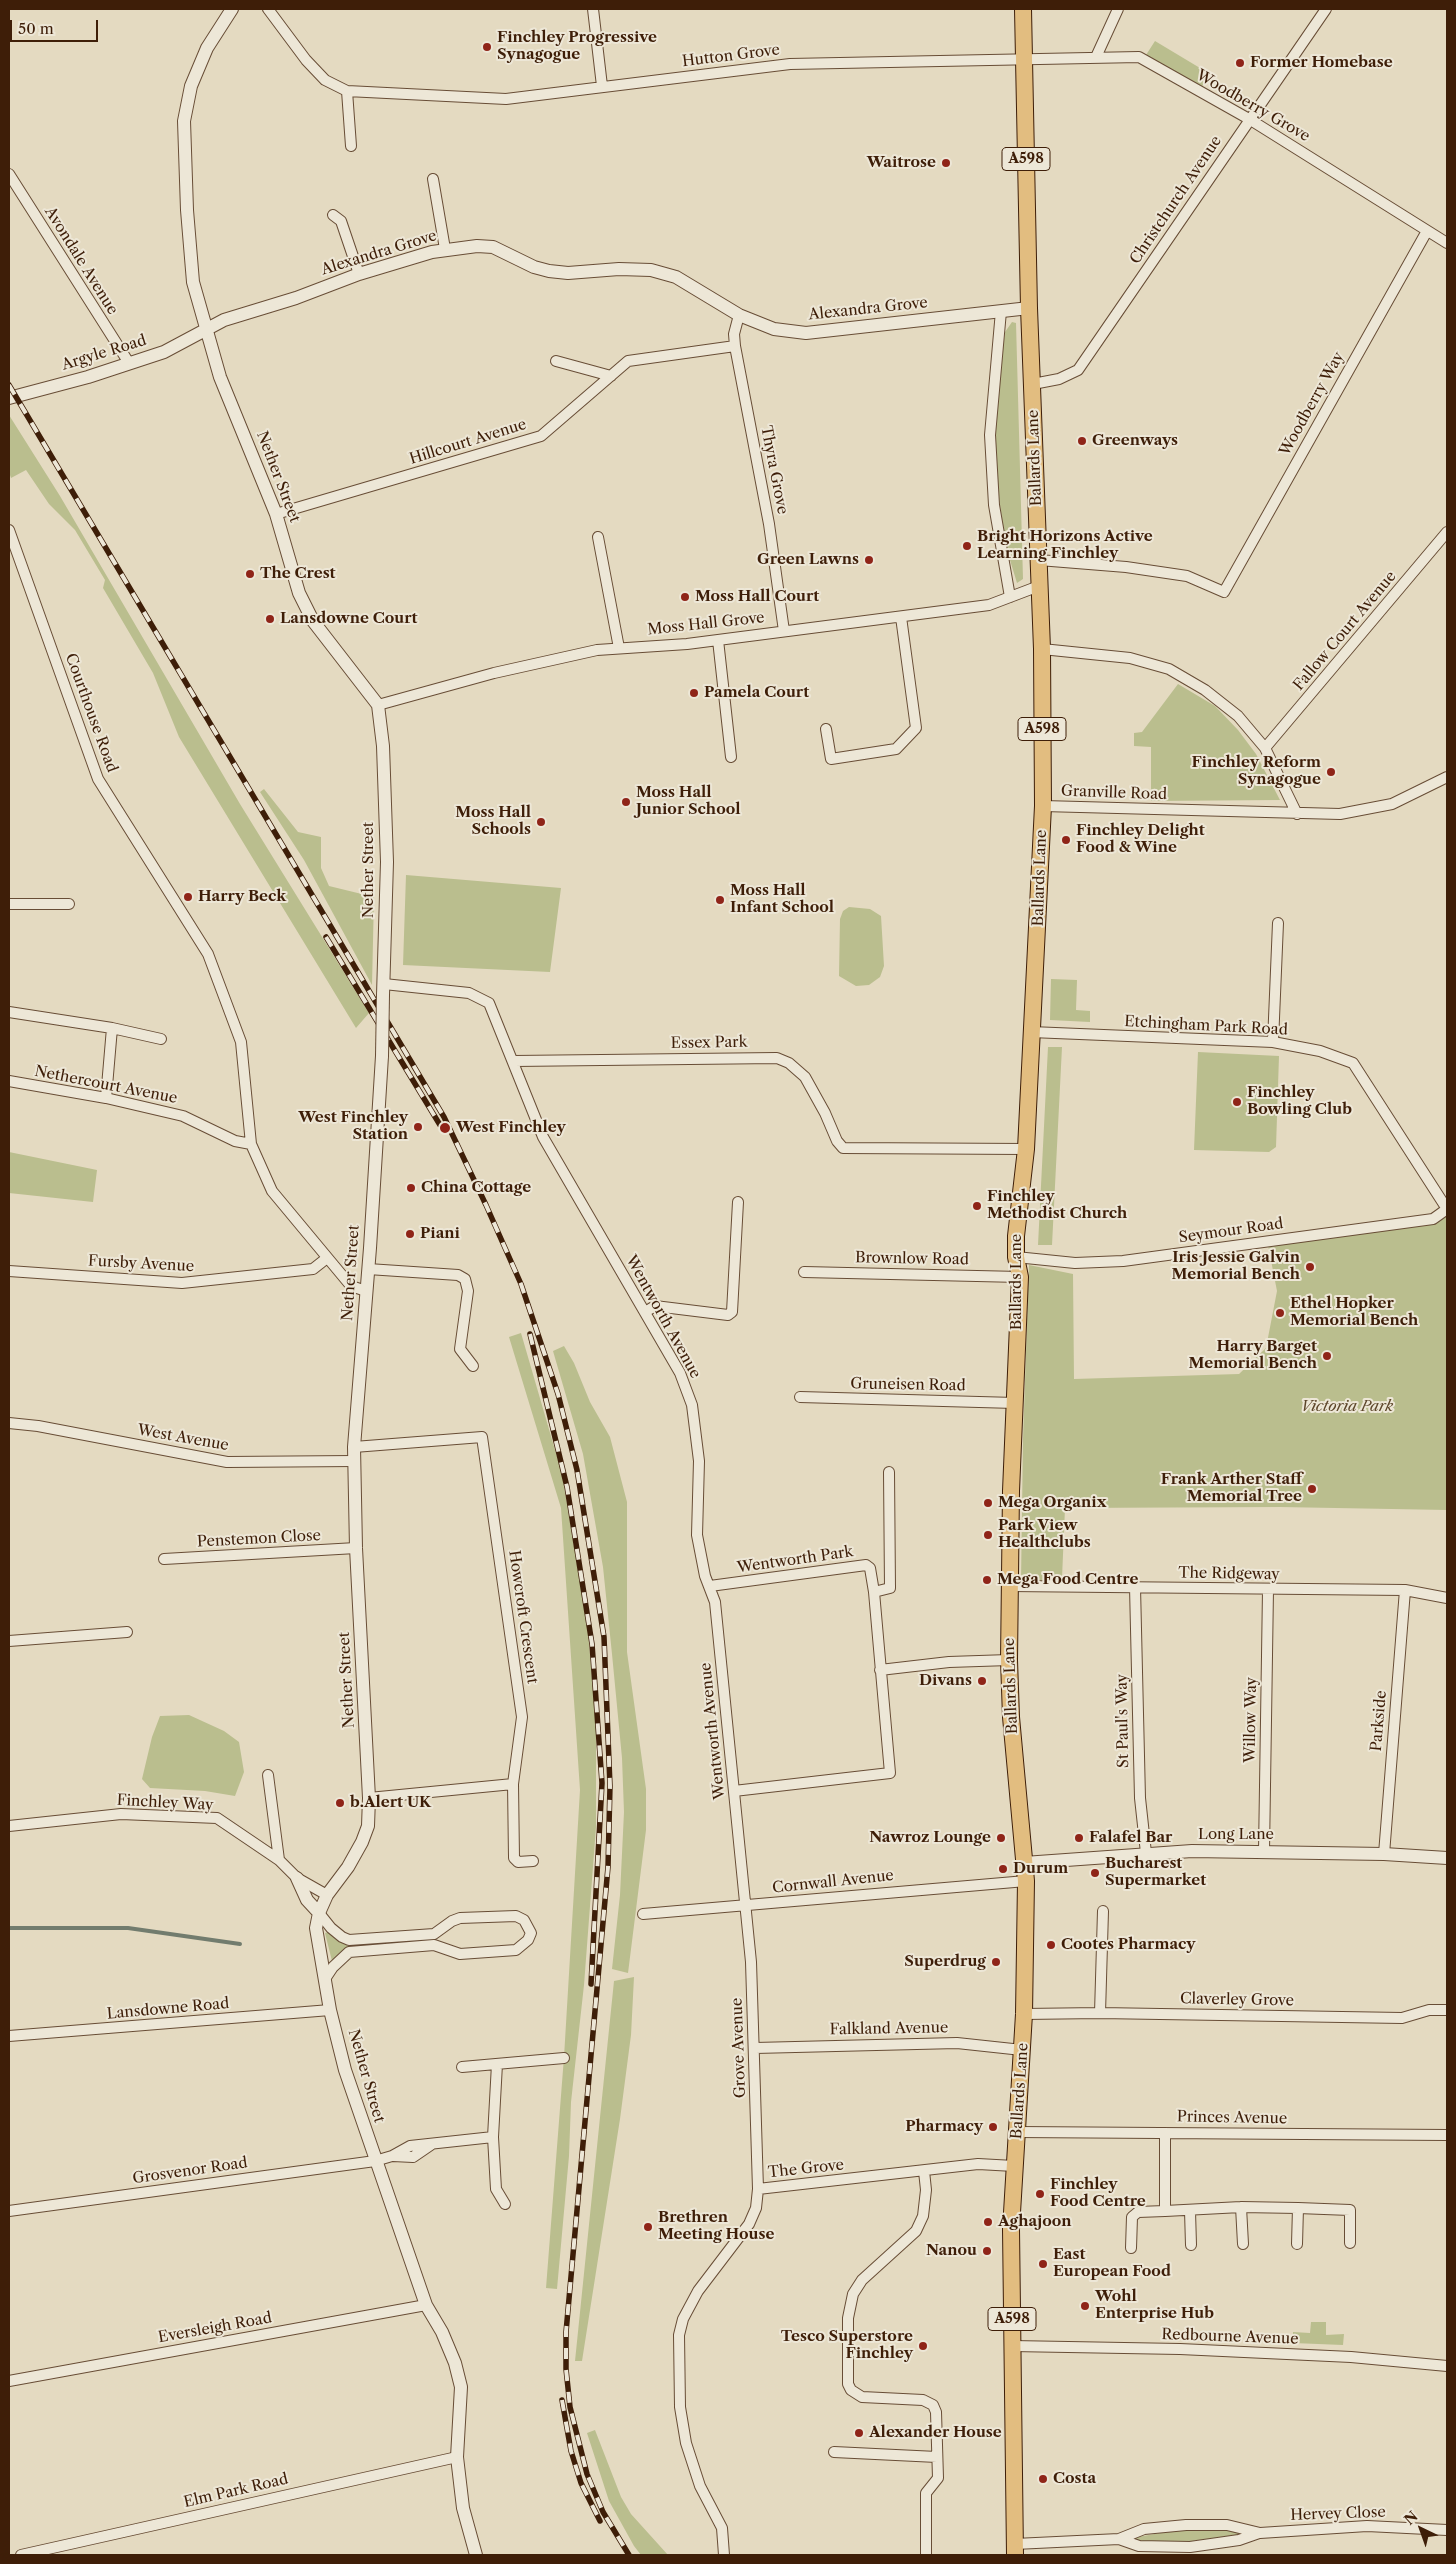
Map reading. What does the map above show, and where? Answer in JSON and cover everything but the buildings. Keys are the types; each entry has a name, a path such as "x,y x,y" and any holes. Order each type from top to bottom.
{"main road":[{"name":"Ballards Lane","path":"1015,2550 1011,2229 1024,2014 1026,1881 1011,1717 1009,1660 1010,1586 1014,1403 1020,1278 1016,1257 1026,1149 1042,806 1042,649 1029,308 1026,58 1023,9"}],"street":[{"name":"Nether Street","path":"232,9 207,48 191,86 184,120 187,210 193,282 220,377 276,514 299,593 312,621 378,705 384,746 387,862 382,1056 354,1447 356,1548 369,1798 368,1826 362,1842 348,1867 327,1895 319,1913 317,1937 330,2010 345,2070 426,2305 442,2332 456,2363 461,2387 457,2457 463,2508 476,2555"},
{"name":"Hutton Grove","path":"268,9 306,60 325,80 347,91 506,98 790,64 1026,58"},
{"path":"593,9 602,86"},
{"path":"1096,57 1118,9"},
{"name":"Christchurch Avenue","path":"1033,384 1059,379 1078,370 1326,9"},
{"name":"Woodberry Grove","path":"1026,58 1139,57 1249,119 1447,243"},
{"path":"347,91 351,146"},
{"name":"Avondale Avenue","path":"9,174 129,363"},
{"path":"433,179 445,249"},
{"path":"333,215 341,221 359,274"},
{"name":"Woodberry Way","path":"1039,560 1126,567 1187,576 1224,592 1427,231"},
{"name":"Alexandra Grove","path":"206,331 224,320 296,298 359,274 445,249 477,246 492,247 534,267 568,273 618,268 651,270 676,277 739,315 774,329 806,333 1029,308"},
{"path":"1001,311 990,434 994,505 1010,597"},
{"name":"Thyra Grove","path":"739,315 734,334 735,346 769,524 784,631"},
{"name":"Argyle Road","path":"9,398 88,377 164,352 206,331"},
{"name":"Hillcourt Avenue","path":"276,514 541,436 628,360 735,346"},
{"path":"556,361 611,376"},
{"name":"Courthouse Road","path":"9,530 98,779 208,954 240,1042 251,1144 272,1191 351,1286 366,1291"},
{"name":"Fallow Court Avenue","path":"1265,748 1447,532"},
{"path":"598,537 619,648"},
{"name":"Moss Hall Grove","path":"378,705 494,673 597,650 718,640 989,605 1039,586"},
{"path":"826,729 831,759 896,749 916,728 901,616"},
{"path":"718,640 726,694 731,757"},
{"path":"1042,649 1130,658 1169,668 1205,690 1238,716 1265,748 1297,814"},
{"name":"Granville Road","path":"1042,806 1340,814 1392,804 1446,779"},
{"path":"9,904 69,904"},
{"path":"1273,1042 1278,923"},
{"path":"384,989 469,993 490,1003 514,1061"},
{"path":"9,1012 112,1028 161,1039"},
{"path":"106,1098 112,1028"},
{"name":"Etchingham Park Road","path":"1031,1032 1273,1042 1320,1050 1353,1063 1447,1209"},
{"name":"Essex Park","path":"514,1061 777,1058 789,1063 805,1076 825,1113 837,1141 843,1148 1026,1149"},
{"name":"Wentworth Avenue","path":"514,1061 543,1137 680,1373 692,1405 697,1432 699,1461 698,1535 705,1576 715,1602 745,1905"},
{"name":"Nethercourt Avenue","path":"9,1081 106,1098 183,1116 234,1141 251,1144"},
{"path":"645,1312 655,1306 728,1315 732,1312 738,1202"},
{"name":"Seymour Road","path":"1016,1257 1075,1263 1123,1261 1433,1219 1447,1209"},
{"name":"Fursby Avenue","path":"9,1270 182,1283 313,1270 327,1258"},
{"path":"368,1269 458,1275 465,1279 468,1291 460,1349 472,1366"},
{"name":"Brownlow Road","path":"804,1272 1020,1278"},
{"name":"Gruneisen Road","path":"800,1397 1014,1403"},
{"name":"West Avenue","path":"9,1423 38,1426 227,1462 354,1461"},
{"name":"Howcroft Crescent","path":"354,1447 482,1436 522,1717 513,1784"},
{"path":"874,1592 890,1588 889,1472"},
{"name":"Penstemon Close","path":"164,1559 356,1548"},
{"name":"Wentworth Park","path":"710,1586 866,1565 870,1568 874,1592 890,1773 734,1791"},
{"name":"The Ridgeway","path":"1010,1586 1405,1590 1447,1598"},
{"name":"St Paul's Way","path":"1135,1587 1140,1798 1146,1854"},
{"name":"Willow Way","path":"1264,1852 1268,1590"},
{"name":"Parkside","path":"1384,1854 1405,1590"},
{"path":"9,1641 127,1632"},
{"path":"880,1670 949,1662 1009,1660"},
{"path":"268,1775 279,1860"},
{"path":"369,1798 513,1784 514,1858 518,1862 533,1861"},
{"name":"Finchley Way","path":"9,1826 121,1814 217,1818 279,1860 297,1878 327,1895"},
{"name":"Long Lane","path":"1024,1863 1146,1854 1264,1852 1384,1854 1447,1858"},
{"path":"297,1878 307,1900 331,1928 342,1938 348,1940 434,1934 452,1921 460,1918 516,1916 524,1920 530,1933 528,1940 516,1950 460,1954 434,1945 350,1952 333,1968 325,1980"},
{"name":"Cornwall Avenue","path":"643,1914 1026,1881"},
{"name":"Grove Avenue","path":"745,1905 751,1962 755,2048 758,2189"},
{"path":"1100,2013 1103,1911"},
{"name":"Lansdowne Road","path":"9,2036 330,2010"},
{"name":"Claverley Grove","path":"1024,2014 1100,2013 1402,2018 1429,2010 1447,2010"},
{"name":"Falkland Avenue","path":"755,2048 956,2043 1022,2050"},
{"path":"462,2067 564,2058"},
{"path":"497,2064 493,2137 496,2189 505,2204"},
{"name":"Princes Avenue","path":"1017,2132 1447,2135"},
{"path":"1165,2133 1165,2212"},
{"name":"Grosvenor Road","path":"9,2211 375,2161 392,2156 410,2146 493,2137"},
{"name":"The Grove","path":"724,2555 722,2528 700,2486 686,2443 680,2407 679,2335 683,2319 698,2291 749,2224 756,2208 758,2189 978,2164 1014,2166"},
{"path":"924,2171 925,2199 922,2216 916,2231 862,2280 853,2294 848,2318 848,2384 851,2390 862,2397 922,2400 933,2405 936,2412 938,2478 926,2493 926,2555"},
{"path":"1131,2248 1132,2217 1138,2212 1190,2211 1241,2207 1350,2210 1350,2243"},
{"path":"1241,2207 1243,2244"},
{"path":"1296,2244 1298,2208"},
{"path":"1190,2211 1191,2245"},
{"name":"Eversleigh Road","path":"9,2380 426,2305"},
{"name":"Redbourne Avenue","path":"1012,2346 1180,2349 1351,2357 1447,2366"},
{"path":"834,2452 938,2457"},
{"name":"Elm Park Road","path":"21,2555 457,2457"},
{"name":"Hervey Close","path":"1015,2550 1119,2539 1144,2530 1186,2525 1226,2525 1260,2533"},
{"name":"Hervey Close","path":"1119,2539 1140,2546 1190,2547 1239,2540 1260,2533 1367,2526 1447,2530"}],"green space":[{"path":"1155,41 1210,74 1201,88 1146,55"},
{"path":"1012,322 1016,323 1023,579 1017,583 1006,547 996,478 996,425 1001,363 1005,332"},
{"path":"9,415 60,496 240,804 369,1013 356,1028 179,737 153,673 103,588 105,580 75,530 49,504 26,470 11,478 9,472"},
{"path":"1178,684 1215,706 1238,730 1256,754 1280,800 1151,801 1151,747 1134,746 1134,733 1142,732"},
{"path":"264,789 298,832 321,837 321,868 329,886 374,897 372,985 304,860 260,792"},
{"path":"406,875 561,888 550,972 403,965"},
{"path":"849,907 870,909 881,916 884,966 880,977 869,985 856,986 839,976 840,919 843,911"},
{"path":"1051,979 1077,980 1076,1010 1090,1011 1090,1022 1050,1020"},
{"path":"1048,1047 1062,1047 1052,1245 1038,1245"},
{"name":"Finchley Bowling Club","path":"1198,1052 1279,1056 1276,1147 1269,1152 1194,1150"},
{"path":"9,1152 97,1170 93,1202 9,1193"},
{"name":"Victoria Park","path":"1447,1211 1447,1510 1280,1507 1065,1508 1062,1578 1060,1582 1021,1581 1023,1439 1029,1265 1073,1274 1074,1379 1239,1374 1266,1348 1277,1291 1267,1240 1434,1218"},
{"path":"521,1333 562,1474 588,1631 596,1726 596,1827 584,1985 571,2102 569,2156 557,2289 546,2288 564,2057 580,1790 561,1508 509,1337"},
{"path":"564,1346 574,1363 590,1402 610,1437 627,1502 627,1652 646,1789 646,1830 628,1973 612,1969 620,1895 624,1812 622,1758 612,1654 603,1567 583,1454 553,1351"},
{"path":"189,1715 224,1731 239,1742 244,1772 235,1796 205,1791 150,1788 142,1779 152,1737 160,1716"},
{"path":"329,1932 349,1947 332,1961 325,1933"},
{"path":"634,1977 631,2035 620,2119 582,2361 575,2361 614,1981"},
{"path":"1311,2322 1326,2322 1326,2335 1344,2334 1343,2345 1293,2343 1293,2332 1310,2333"},
{"path":"595,2430 621,2497 631,2514 668,2555 641,2555 634,2546 609,2501 587,2433"},
{"path":"1217,2528 1239,2531 1240,2536 1173,2543 1131,2540 1132,2538 1171,2531"}],"waterway":[{"path":"9,1928 128,1928 240,1944"}],"railway":[{"path":"9,385 444,1117 521,1284 558,1394 577,1470 604,1637 610,1786 608,1867 566,2332 566,2369 570,2407 587,2474 603,2512 629,2555"},
{"path":"326,937 440,1125"},
{"path":"530,1334 567,1487 592,1644 602,1783 591,1984"},
{"path":"562,2400 571,2451 581,2483 600,2521"}],"place":[{"name":"Finchley Progressive Synagogue","path":"487,47"},
{"name":"Former Homebase","path":"1240,63"},
{"name":"Waitrose","path":"946,163"},
{"name":"Greenways","path":"1082,441"},
{"name":"Bright Horizons Active Learning Finchley","path":"967,546"},
{"name":"Green Lawns","path":"869,560"},
{"name":"The Crest","path":"250,574"},
{"name":"Moss Hall Court","path":"685,597"},
{"name":"Lansdowne Court","path":"270,619"},
{"name":"Pamela Court","path":"694,693"},
{"name":"Finchley Reform Synagogue","path":"1331,772"},
{"name":"Moss Hall Junior School","path":"626,802"},
{"name":"Moss Hall Schools","path":"541,822"},
{"name":"Finchley Delight Food & Wine","path":"1066,840"},
{"name":"Harry Beck","path":"188,897"},
{"name":"Moss Hall Infant School","path":"720,900"},
{"name":"Finchley Bowling Club","path":"1237,1102"},
{"name":"West Finchley Station","path":"418,1127"},
{"name":"West Finchley","path":"445,1128"},
{"name":"China Cottage","path":"411,1188"},
{"name":"Finchley Methodist Church","path":"977,1206"},
{"name":"Piani","path":"410,1234"},
{"name":"Iris Jessie Galvin Memorial Bench","path":"1310,1267"},
{"name":"Ethel Hopker Memorial Bench","path":"1280,1313"},
{"name":"Harry Barget Memorial Bench","path":"1327,1356"},
{"name":"Frank Arther Staff Memorial Tree","path":"1312,1489"},
{"name":"Mega Organix","path":"988,1503"},
{"name":"Park View Healthclubs","path":"988,1535"},
{"name":"Mega Food Centre","path":"987,1580"},
{"name":"Divans","path":"982,1681"},
{"name":"b.Alert UK","path":"340,1803"},
{"name":"Nawroz Lounge","path":"1001,1838"},
{"name":"Falafel Bar","path":"1079,1838"},
{"name":"Durum","path":"1003,1869"},
{"name":"Bucharest Supermarket","path":"1095,1873"},
{"name":"Cootes Pharmacy","path":"1051,1945"},
{"name":"Superdrug","path":"996,1962"},
{"name":"Pharmacy","path":"993,2127"},
{"name":"Finchley Food Centre","path":"1040,2194"},
{"name":"Aghajoon","path":"988,2222"},
{"name":"Brethren Meeting House","path":"648,2227"},
{"name":"Nanou","path":"987,2251"},
{"name":"East European Food","path":"1043,2264"},
{"name":"Wohl Enterprise Hub","path":"1085,2306"},
{"name":"Tesco Superstore Finchley","path":"923,2346"},
{"name":"Alexander House","path":"859,2433"},
{"name":"Costa","path":"1043,2479"}]}
